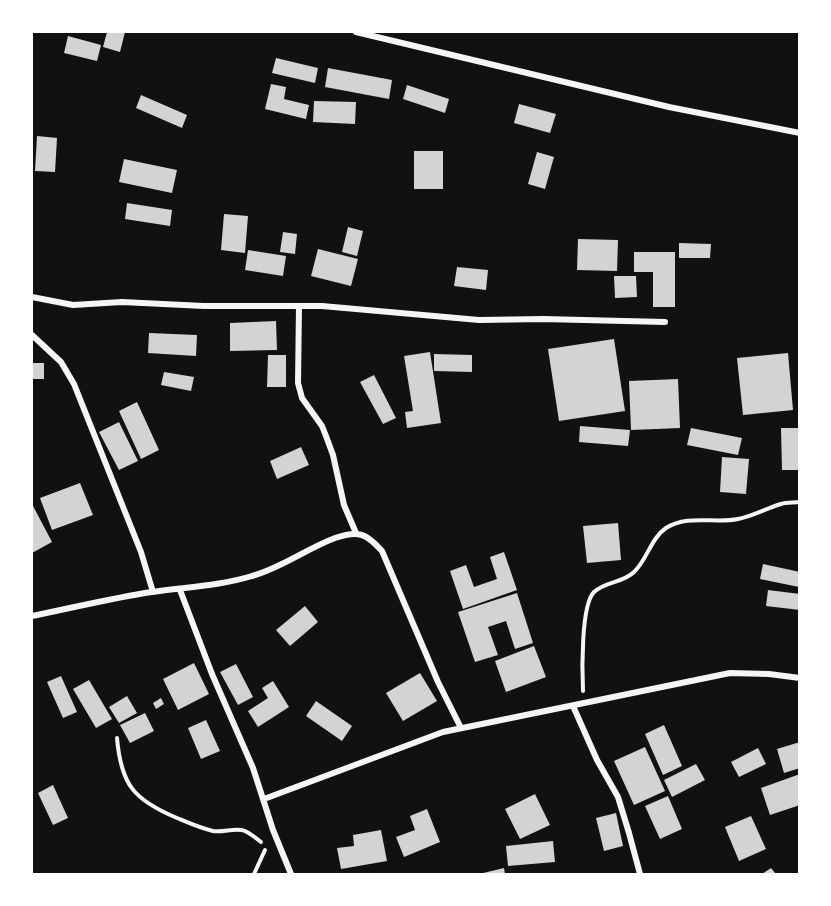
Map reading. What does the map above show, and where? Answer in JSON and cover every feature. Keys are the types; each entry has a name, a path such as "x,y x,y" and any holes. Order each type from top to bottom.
{"street":[{"path":"356,32 669,107 800,133"},
{"path":"32,297 73,304 122,302 204,306 299,306 479,320 665,322"},
{"path":"299,306 300,391 302,398 327,436 344,505 356,533"},
{"path":"32,335 61,362 74,384 141,552 153,592"},
{"path":"32,616 153,592 197,588 252,576 275,568 331,540 356,533 370,538 382,551 438,682 461,728"},
{"path":"180,590 212,675 253,768 291,874"},
{"path":"264,800 443,732 730,673 800,678"},
{"path":"573,706 597,760 618,797 640,874"}],"path":[{"path":"583,703 582,654 586,618 592,593 605,584 623,580 636,571 646,553 665,529 673,525 681,522 737,519 782,504 800,502"},
{"path":"117,738 123,772 132,790 140,798 158,810 199,826 215,831 243,830 267,845 254,874"}],"building":[{"path":"107,32 125,32 120,52 103,47"},
{"path":"68,36 101,45 97,61 64,53"},
{"path":"276,58 318,68 315,83 272,73"},
{"path":"328,68 392,80 389,99 325,87"},
{"path":"271,84 286,87 284,99 309,105 306,119 265,109"},
{"path":"407,85 449,99 445,113 403,99"},
{"path":"141,95 187,115 182,128 136,108"},
{"path":"314,101 356,102 355,124 313,122"},
{"path":"519,104 556,114 550,133 514,123"},
{"path":"37,136 57,138 55,172 35,171"},
{"path":"414,151 443,151 443,189 414,189"},
{"path":"537,152 554,157 545,189 528,184"},
{"path":"124,159 177,170 172,193 119,182"},
{"path":"127,203 172,210 170,226 125,219"},
{"path":"224,214 248,216 245,253 221,250"},
{"path":"348,227 363,231 357,256 342,252"},
{"path":"283,232 297,234 295,254 280,252"},
{"path":"578,239 618,240 617,271 577,270"},
{"path":"679,243 711,244 710,258 679,258"},
{"path":"318,249 358,259 351,286 311,276"},
{"path":"248,250 286,256 283,276 245,270"},
{"path":"634,252 675,252 675,307 653,307 653,272 634,272"},
{"path":"457,267 488,270 486,290 454,286"},
{"path":"614,276 636,276 637,297 615,298"},
{"path":"276,321 277,350 230,351 230,323"},
{"path":"149,333 197,335 196,356 148,353"},
{"path":"614,339 625,411 559,421 548,349"},
{"path":"430,352 441,423 407,428 405,412 413,411 404,356"},
{"path":"788,353 793,410 743,415 737,358"},
{"path":"434,354 472,355 472,372 434,371"},
{"path":"268,355 286,355 286,387 267,387"},
{"path":"32,363 44,363 44,379 32,379"},
{"path":"164,372 194,377 191,391 161,385"},
{"path":"374,375 396,418 383,424 360,382"},
{"path":"678,379 680,428 631,430 629,381"},
{"path":"137,402 159,450 141,459 119,411"},
{"path":"119,422 138,461 119,470 99,432"},
{"path":"580,426 630,430 628,446 579,442"},
{"path":"691,428 742,438 738,455 687,445"},
{"path":"781,428 800,428 800,470 782,470"},
{"path":"301,447 309,465 277,479 270,461"},
{"path":"722,457 749,459 746,494 720,492"},
{"path":"80,483 93,515 52,530 40,498"},
{"path":"32,504 52,542 32,553"},
{"path":"618,523 621,560 587,563 583,526"},
{"path":"504,552 517,590 463,609 450,571 466,565 474,587 497,579 490,557"},
{"path":"763,564 800,572 799,587 760,579"},
{"path":"768,590 800,594 800,610 766,606"},
{"path":"517,593 533,643 515,649 506,621 488,627 498,655 475,662 458,612"},
{"path":"305,606 318,622 290,646 276,630"},
{"path":"534,646 546,677 506,692 495,661"},
{"path":"194,663 209,694 178,710 163,679"},
{"path":"236,664 253,697 238,705 220,672"},
{"path":"420,673 437,701 403,721 386,693"},
{"path":"61,676 77,712 63,718 47,682"},
{"path":"89,680 112,719 96,728 73,689"},
{"path":"273,681 289,707 258,727 248,711 268,698 262,688"},
{"path":"127,696 137,713 119,723 109,707"},
{"path":"161,698 164,704 156,709 153,703"},
{"path":"316,701 352,726 342,741 306,716"},
{"path":"145,713 154,731 130,743 120,725"},
{"path":"206,720 220,751 201,759 188,728"},
{"path":"664,725 682,766 663,775 645,734"},
{"path":"800,742 800,768 784,773 777,749"},
{"path":"645,747 665,791 634,805 614,761"},
{"path":"758,748 766,764 739,777 731,762"},
{"path":"696,764 705,780 672,797 664,780"},
{"path":"800,774 800,805 770,815 761,788"},
{"path":"53,785 68,818 53,825 38,793"},
{"path":"535,794 550,825 520,839 505,809"},
{"path":"668,796 682,829 660,839 645,806"},
{"path":"427,809 440,842 404,857 396,837 415,830 410,816"},
{"path":"616,813 623,846 604,851 596,818"},
{"path":"751,816 766,849 739,861 725,827"},
{"path":"381,830 387,861 341,869 337,848 354,846 353,835"},
{"path":"553,841 555,862 508,866 506,846"},
{"path":"504,868 505,874 483,873"},
{"path":"771,868 776,874 762,874"}]}
